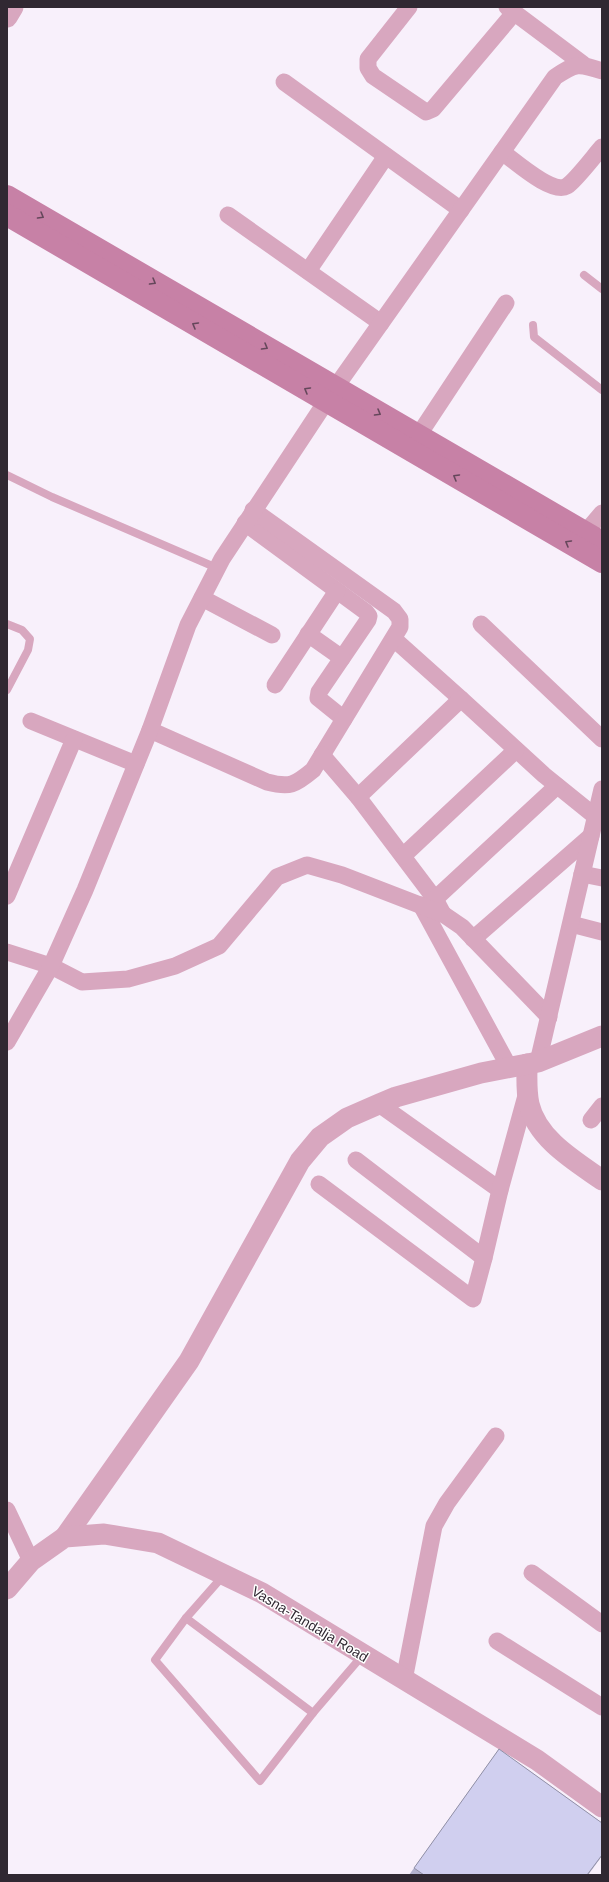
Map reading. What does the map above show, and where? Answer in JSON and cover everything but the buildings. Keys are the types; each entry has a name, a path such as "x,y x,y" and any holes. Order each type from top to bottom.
{"main road":[{"path":"7,196 602,562"},
{"path":"7,215 331,395 418,436 593,538"}],"street":[{"path":"7,17 13,7"},
{"path":"409,7 368,59 368,68 373,76 426,112 433,109 511,10 583,64 602,71"},
{"path":"7,1042 51,966 85,890 150,730 188,625 217,568 249,517 331,395 555,77 570,67 583,64"},
{"path":"284,82 461,210"},
{"path":"502,152 549,185 560,188 568,185 602,147"},
{"path":"308,271 386,156"},
{"path":"228,215 381,323"},
{"path":"418,436 506,303"},
{"path":"593,538 602,513"},
{"path":"249,517 369,616 368,620 319,692 318,698 322,703 344,719"},
{"path":"150,730 267,782 282,786 296,784 313,770 400,627 400,619 394,611 249,517"},
{"path":"275,685 337,591"},
{"path":"202,598 272,635"},
{"path":"481,624 602,739"},
{"path":"308,634 342,658"},
{"path":"394,639 557,786 599,818"},
{"path":"358,797 460,699"},
{"path":"31,721 136,764"},
{"path":"7,896 74,739"},
{"path":"403,856 516,750"},
{"path":"322,755 358,797 403,856 433,906 525,1064 529,1104 534,1118 548,1137 568,1156 602,1180"},
{"path":"433,906 557,786"},
{"path":"525,1064 549,1017 591,836 599,818 602,789"},
{"path":"473,939 591,836"},
{"path":"7,952 51,966 82,982 128,979 175,966 219,946 278,877 307,865 342,874 433,906 462,927 549,1017"},
{"path":"582,874 602,878"},
{"path":"571,924 602,932"},
{"path":"7,1589 31,1561 65,1537 189,1361 300,1161 320,1136 346,1118 396,1097 482,1073 525,1064 602,1036"},
{"path":"319,1184 473,1299 500,1190 527,1091"},
{"path":"379,1104 500,1190"},
{"path":"591,1120 602,1106"},
{"path":"356,1160 484,1258"},
{"path":"404,1680 434,1526 447,1503 496,1436"},
{"path":"7,1510 31,1561"},
{"name":"Vasna-Tandalja Road","path":"65,1537 104,1534 158,1543 262,1593 537,1760 602,1807"},
{"path":"532,1573 602,1624"},
{"path":"497,1641 602,1707"}],"lane":[{"path":"584,275 602,289"},
{"path":"533,325 534,337 602,390"},
{"path":"7,475 52,497 217,568"},
{"path":"7,624 22,630 30,639 28,650 7,690"},
{"path":"224,1575 186,1618 155,1660 260,1781 313,1713 363,1655"},
{"path":"186,1618 313,1713"}]}
